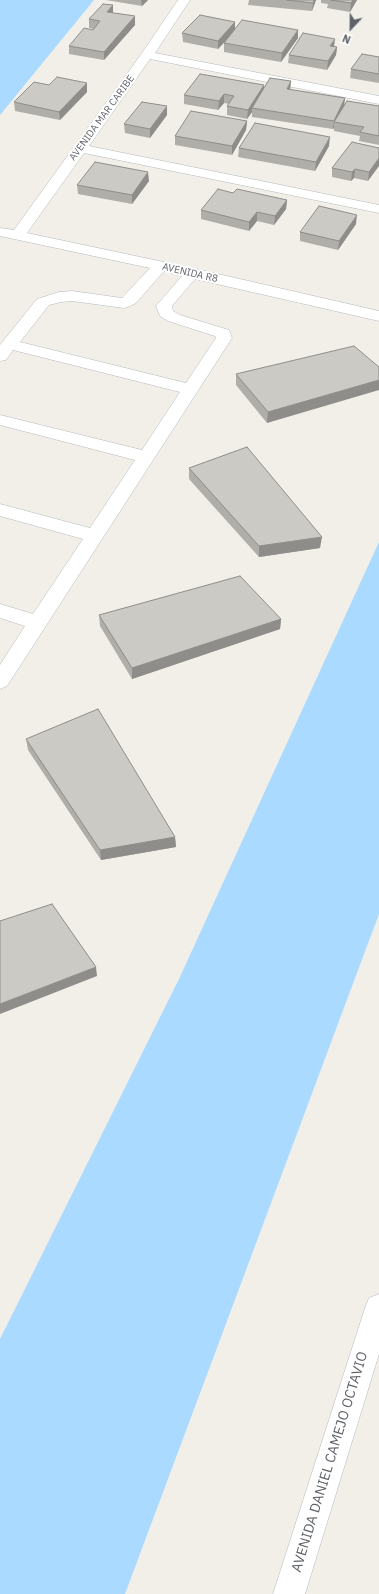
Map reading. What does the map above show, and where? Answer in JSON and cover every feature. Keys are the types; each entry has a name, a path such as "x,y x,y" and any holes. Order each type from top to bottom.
{"street":[{"name":"AVENIDA MAR CARIBE","path":"18,235 147,56 184,0"},
{"path":"147,56 379,100"},
{"path":"80,148 379,209"},
{"name":"AVENIDA R8","path":"0,232 192,273 379,316"},
{"path":"160,266 130,300 124,303 72,296 59,297 43,302 5,350 191,390"},
{"path":"0,681 224,338 223,333 174,318 166,313 164,306 192,273"},
{"path":"0,420 146,457"},
{"path":"0,510 95,536"},
{"path":"0,611 38,623"},
{"name":"AVENIDA DANIEL CAMEJO OCTAVIO","path":"289,1594 379,1308"}],"water":[{"path":"0,0 94,0 0,115"},
{"path":"379,542 379,914 125,1594 0,1594 0,1339 179,979"}],"building":[{"path":"287,0 314,0 313,3"},
{"path":"331,0 353,0 351,3"},
{"path":"103,4 113,5 107,12 135,16 104,52 69,46 84,28 93,30 100,21 89,19"},
{"path":"200,15 235,22 218,41 182,33"},
{"path":"242,20 298,30 282,53 224,43"},
{"path":"303,33 335,39 330,46 337,47 328,61 289,55"},
{"path":"362,54 379,57 379,74 351,69"},
{"path":"200,74 264,85 248,110 227,106 234,96 224,94 219,101 184,95"},
{"path":"57,77 87,83 59,112 14,102 34,82 49,85"},
{"path":"270,78 291,81 287,89 345,98 334,121 252,108"},
{"path":"347,101 379,106 379,136 360,132 364,127 334,122"},
{"path":"142,102 167,106 150,129 124,124"},
{"path":"191,111 247,121 232,146 175,136"},
{"path":"255,123 330,137 316,162 239,148"},
{"path":"352,142 379,148 379,158 369,172 355,169 352,172 332,168"},
{"path":"95,162 148,172 132,195 77,185"},
{"path":"218,189 233,193 237,189 287,200 275,216 257,212 249,222 201,210"},
{"path":"319,206 357,215 339,241 300,232"},
{"path":"354,346 379,367 379,380 268,412 236,374"},
{"path":"247,447 322,537 259,546 189,468"},
{"path":"240,576 281,619 132,668 99,615"},
{"path":"98,709 175,837 100,850 26,739"},
{"path":"52,904 96,967 0,1004 0,921"}]}
